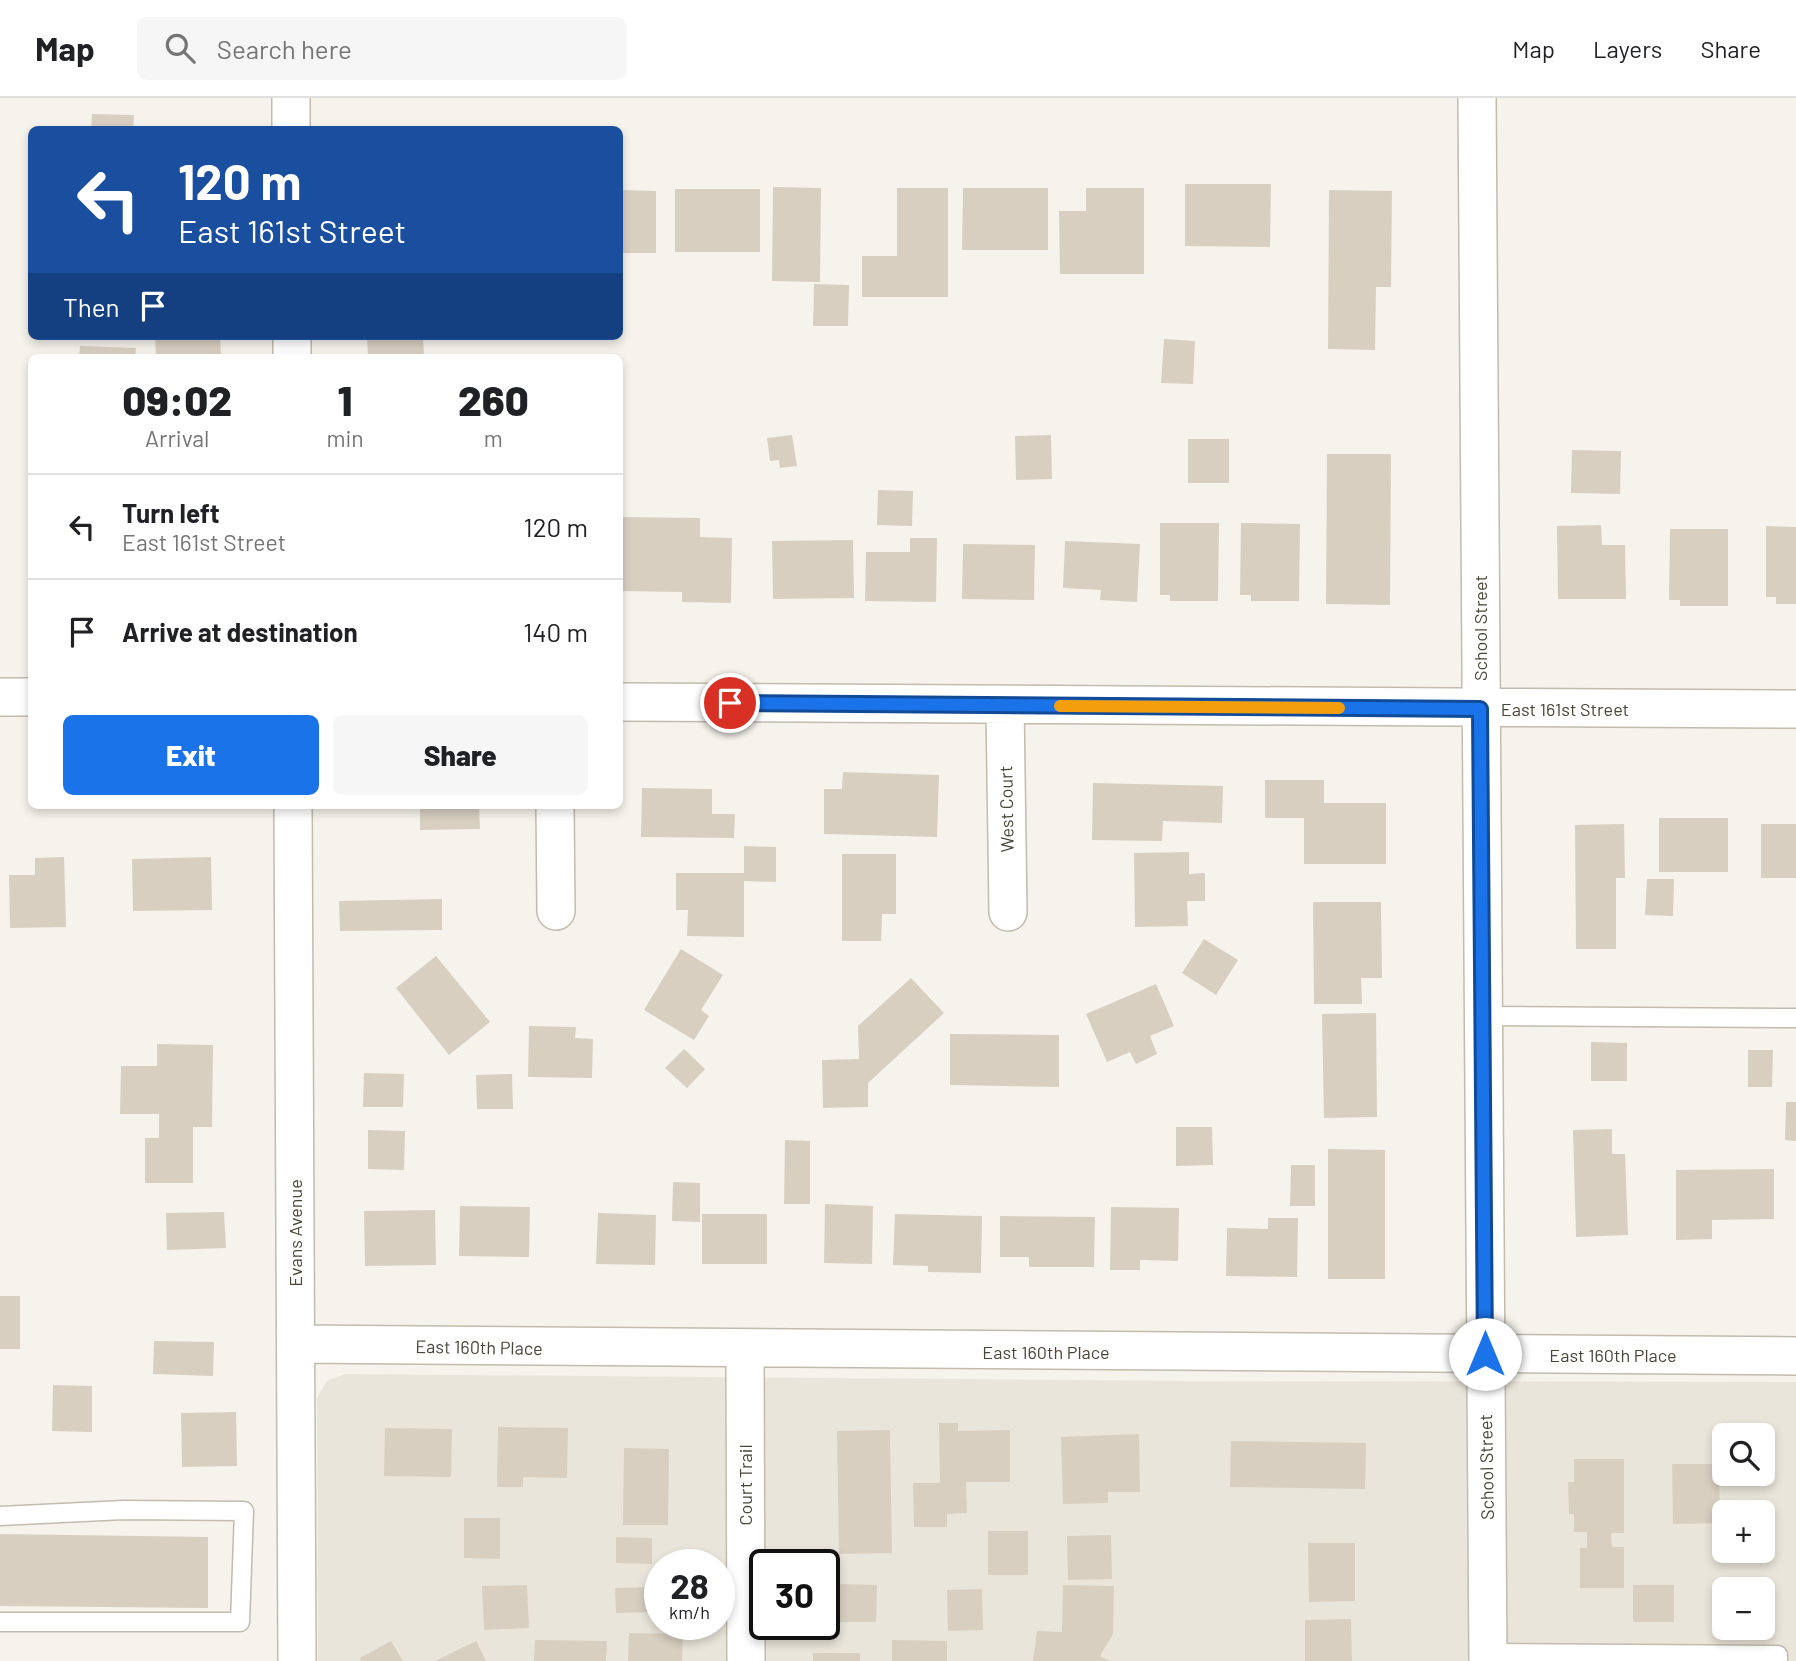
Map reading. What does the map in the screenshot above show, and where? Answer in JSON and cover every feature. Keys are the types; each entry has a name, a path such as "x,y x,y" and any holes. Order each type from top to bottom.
{"street":[{"path":"291,98 291,126"},
{"name":"School Street","path":"1477,98 1488,1657"},
{"path":"0,697 28,697"},
{"name":"East 161st Street","path":"623,702 1796,709"},
{"name":"West Court","path":"1005,705 1008,912"},
{"name":"Evans Avenue","path":"293,809 297,1661"},
{"path":"555,809 556,911"},
{"name":"East 160th Place","path":"296,1344 745,1350 1796,1356"},
{"name":"Court Trail","path":"745,1350 746,1661"}],"lane":[{"path":"1482,1016 1796,1018"},
{"path":"0,1516 124,1510 244,1511 240,1622 0,1622"},
{"path":"1488,1657 1778,1655 1778,1661"}],"shaded area":[{"path":"345,1374 1185,1381 1796,1382 1796,1661 318,1661 317,1398 327,1381"}],"building":[{"path":"92,114 134,115 133,126 91,126"},
{"path":"1185,184 1271,184 1270,247 1185,246"},
{"path":"773,187 821,188 820,282 772,281"},
{"path":"897,188 948,188 948,297 862,297 862,256 897,256"},
{"path":"963,188 1048,188 1048,250 962,250"},
{"path":"1086,188 1144,188 1144,274 1060,274 1059,211 1086,211"},
{"path":"675,189 760,189 760,252 675,252"},
{"path":"623,190 656,191 656,253 623,253"},
{"path":"1329,190 1392,191 1391,287 1376,287 1375,350 1328,349"},
{"path":"814,284 849,285 848,326 813,326"},
{"path":"1164,339 1195,341 1193,384 1161,383"},
{"path":"155,340 220,340 221,354 156,354"},
{"path":"367,340 423,340 424,354 368,354"},
{"path":"80,346 136,348 135,354 79,354"},
{"path":"792,435 797,466 780,468 779,460 770,461 767,438"},
{"path":"1051,435 1052,479 1016,480 1015,436"},
{"path":"1188,439 1229,439 1229,483 1188,483"},
{"path":"1572,450 1621,451 1620,494 1571,493"},
{"path":"1327,454 1391,454 1390,605 1326,604"},
{"path":"878,490 913,491 912,526 877,525"},
{"path":"623,517 700,518 700,537 732,538 731,603 682,602 682,592 623,591"},
{"path":"1160,523 1219,523 1218,601 1170,601 1170,595 1160,595"},
{"path":"1241,523 1300,524 1299,601 1251,601 1251,595 1240,595"},
{"path":"1601,525 1602,545 1625,545 1626,599 1558,599 1557,526"},
{"path":"1766,526 1796,527 1796,604 1776,604 1776,597 1766,597"},
{"path":"1670,529 1728,529 1728,606 1680,606 1680,600 1669,600"},
{"path":"910,538 937,538 936,602 865,601 866,552 910,552"},
{"path":"853,540 854,598 773,599 772,541"},
{"path":"1065,541 1140,544 1137,602 1100,600 1101,590 1063,588"},
{"path":"963,544 1035,545 1034,600 962,599"},
{"path":"843,772 939,775 937,837 824,834 824,789 842,789"},
{"path":"1265,780 1324,780 1324,803 1386,803 1386,864 1304,864 1304,818 1265,818"},
{"path":"1093,783 1223,786 1222,823 1163,821 1162,841 1092,840"},
{"path":"642,788 712,789 712,814 735,814 734,838 641,837"},
{"path":"420,809 479,809 480,829 420,830"},
{"path":"1659,818 1728,818 1728,872 1659,872"},
{"path":"1624,824 1625,878 1616,878 1616,949 1576,949 1575,825"},
{"path":"1761,824 1796,824 1796,878 1761,878"},
{"path":"744,846 776,847 776,882 744,881 744,937 687,936 688,910 676,910 676,873 744,873"},
{"path":"1189,852 1189,874 1205,873 1205,901 1187,901 1188,926 1135,927 1134,853"},
{"path":"842,854 896,854 896,914 882,914 881,941 842,941"},
{"path":"64,857 66,927 10,928 9,875 35,875 35,858"},
{"path":"211,857 212,910 133,911 132,859"},
{"path":"1647,879 1674,879 1673,916 1645,915"},
{"path":"442,899 442,930 340,931 339,901"},
{"path":"1313,902 1381,902 1382,978 1361,978 1362,1004 1314,1004"},
{"path":"1204,939 1238,960 1216,995 1182,973"},
{"path":"681,949 723,975 701,1010 709,1016 694,1040 644,1010"},
{"path":"436,956 490,1022 449,1055 396,988"},
{"path":"911,978 944,1013 868,1083 868,1107 823,1108 822,1060 859,1059 858,1026"},
{"path":"1156,984 1174,1026 1150,1036 1157,1054 1136,1064 1130,1052 1107,1062 1086,1014"},
{"path":"1376,1013 1377,1117 1324,1118 1322,1014"},
{"path":"529,1026 576,1027 575,1038 593,1039 592,1078 528,1077"},
{"path":"950,1034 1059,1035 1059,1087 950,1085"},
{"path":"1591,1042 1627,1043 1627,1081 1591,1081"},
{"path":"157,1044 213,1045 212,1127 193,1127 193,1183 145,1183 145,1138 159,1138 159,1114 120,1114 121,1066 157,1066"},
{"path":"684,1049 705,1069 687,1088 665,1068"},
{"path":"1748,1050 1773,1050 1772,1087 1748,1087"},
{"path":"364,1073 404,1074 403,1107 363,1107"},
{"path":"512,1074 513,1109 477,1109 476,1075"},
{"path":"1786,1102 1796,1102 1796,1141 1785,1140"},
{"path":"1176,1127 1212,1127 1213,1165 1176,1166"},
{"path":"1612,1129 1612,1154 1625,1154 1628,1235 1576,1237 1573,1130"},
{"path":"368,1130 405,1131 404,1170 368,1169"},
{"path":"785,1140 810,1141 810,1204 784,1204"},
{"path":"1328,1149 1385,1150 1385,1279 1328,1279"},
{"path":"1291,1165 1315,1165 1315,1206 1290,1206"},
{"path":"1774,1169 1774,1219 1712,1220 1712,1239 1676,1240 1676,1170"},
{"path":"673,1182 700,1183 700,1222 672,1221"},
{"path":"825,1204 873,1206 872,1264 824,1263"},
{"path":"460,1206 530,1207 529,1257 459,1256"},
{"path":"1111,1207 1179,1208 1178,1261 1140,1260 1140,1270 1110,1270"},
{"path":"435,1210 436,1265 365,1266 364,1211"},
{"path":"224,1212 226,1248 167,1250 166,1213"},
{"path":"598,1213 656,1215 655,1265 596,1264"},
{"path":"702,1214 767,1214 767,1264 702,1264"},
{"path":"895,1214 982,1216 981,1273 928,1272 928,1266 893,1265"},
{"path":"1000,1216 1095,1217 1094,1267 1029,1267 1029,1257 1000,1257"},
{"path":"1268,1218 1298,1218 1297,1277 1226,1276 1227,1228 1268,1229"},
{"path":"0,1296 20,1296 20,1349 0,1349"},
{"path":"154,1341 214,1342 213,1376 153,1374"},
{"path":"53,1385 92,1386 92,1432 52,1431"},
{"path":"236,1412 237,1466 182,1467 181,1413"},
{"path":"939,1423 958,1423 958,1431 1010,1430 1010,1482 966,1482 967,1513 947,1514 947,1527 914,1527 913,1483 940,1483"},
{"path":"498,1427 568,1428 567,1478 523,1477 523,1487 497,1487"},
{"path":"385,1428 452,1429 451,1477 384,1476"},
{"path":"890,1430 892,1553 840,1554 837,1431"},
{"path":"1139,1434 1140,1492 1108,1492 1108,1503 1063,1504 1061,1437"},
{"path":"1231,1441 1366,1443 1365,1489 1230,1487"},
{"path":"624,1448 669,1449 668,1525 623,1525"},
{"path":"1574,1459 1624,1459 1624,1533 1611,1533 1612,1547 1624,1547 1624,1588 1580,1588 1580,1548 1587,1548 1587,1532 1574,1532 1574,1514 1569,1514 1568,1482 1574,1482"},
{"path":"1672,1464 1712,1464 1712,1486 1719,1486 1720,1500 1712,1500 1712,1523 1673,1524"},
{"path":"464,1518 500,1518 500,1559 464,1558"},
{"path":"988,1531 1028,1531 1028,1575 988,1575"},
{"path":"0,1534 208,1537 208,1608 0,1606"},
{"path":"1111,1535 1112,1579 1068,1580 1067,1536"},
{"path":"616,1537 652,1538 652,1549 644,1549 644,1564 616,1563"},
{"path":"1308,1543 1355,1543 1355,1601 1309,1602"},
{"path":"840,1584 877,1585 876,1622 840,1622"},
{"path":"527,1585 529,1628 484,1630 482,1586"},
{"path":"1063,1585 1114,1586 1113,1634 1100,1656 1110,1661 1033,1661 1037,1631 1062,1632"},
{"path":"1633,1585 1674,1585 1674,1622 1633,1622"},
{"path":"644,1587 644,1612 616,1613 615,1588"},
{"path":"982,1589 983,1630 948,1631 947,1590"},
{"path":"1351,1619 1352,1661 1305,1661 1305,1620"},
{"path":"629,1633 644,1633 644,1640 683,1640 682,1661 628,1661"},
{"path":"535,1640 607,1641 606,1661 534,1661"},
{"path":"892,1640 947,1641 947,1661 892,1661"},
{"path":"391,1641 403,1661 361,1661 360,1658"},
{"path":"476,1641 486,1661 435,1661"},
{"path":"813,1653 860,1653 860,1661 813,1661"}],"slow traffic":[{"path":"1060,706 1339,708"}],"route":[{"path":"730,703 1480,709 1485,1354"}]}
